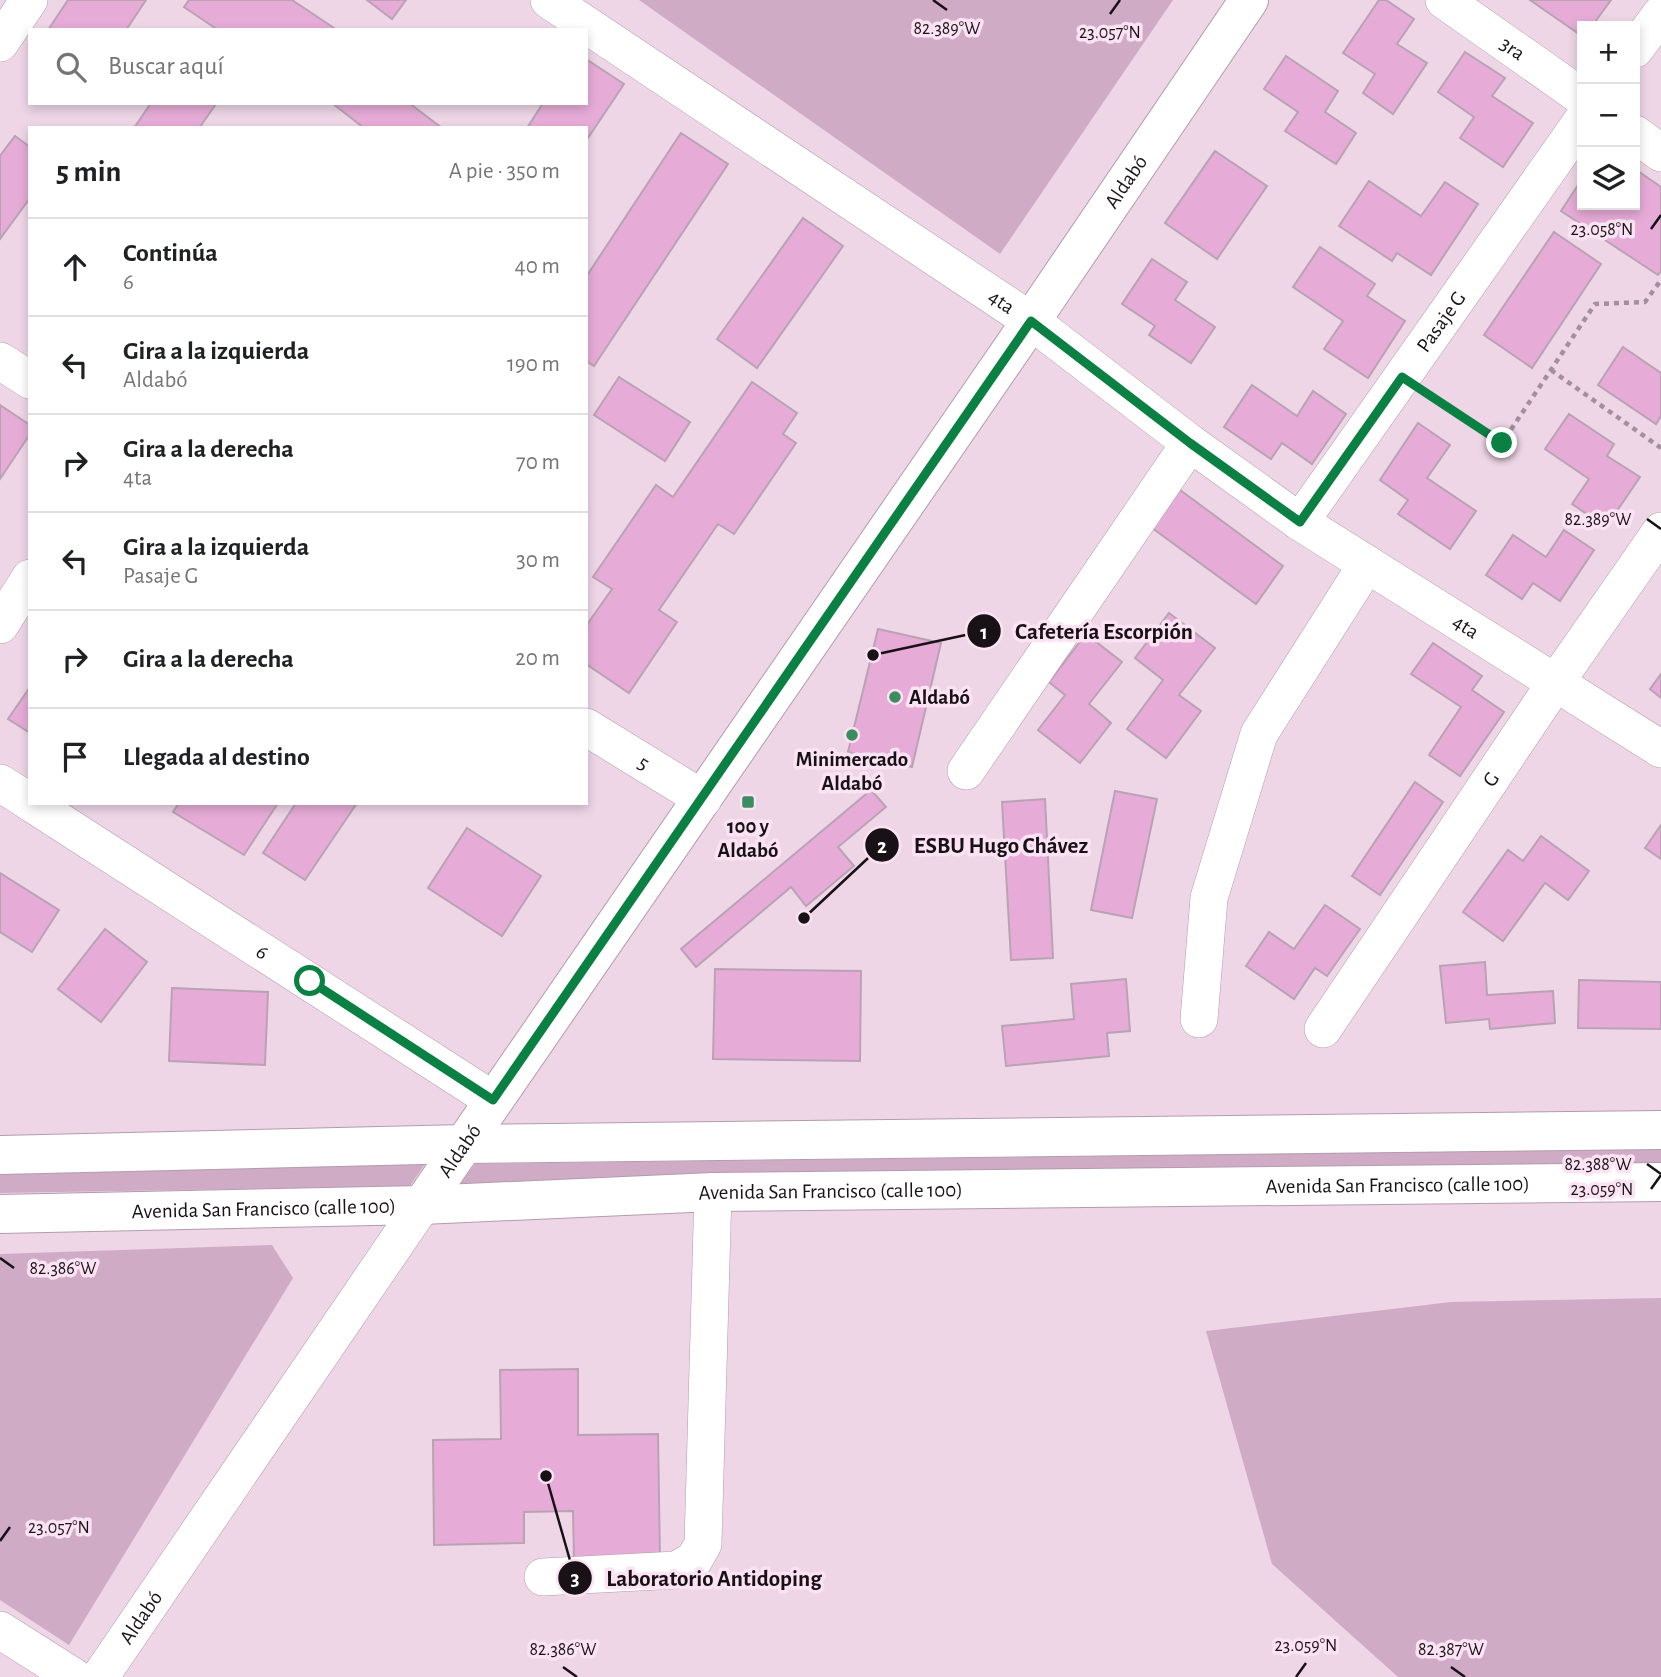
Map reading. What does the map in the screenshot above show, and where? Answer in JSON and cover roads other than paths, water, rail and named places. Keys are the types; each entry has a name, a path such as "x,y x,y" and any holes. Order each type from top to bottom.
{"main road":[{"name":"Aldabó","path":"422,1205 1249,0"},
{"path":"0,1155 464,1144 1661,1130"},
{"name":"Avenida San Francisco (calle 100)","path":"0,1214 422,1205 713,1192 1661,1182"}],"street":[{"path":"0,43 29,0"},
{"name":"4ta","path":"549,0 1031,321 1190,443 1300,522 1661,749"},
{"name":"3ra","path":"1444,0 1577,93"},
{"path":"1640,42 1661,14"},
{"name":"Pasaje G","path":"1300,522 1577,128"},
{"path":"1640,138 1661,153"},
{"path":"0,361 28,379"},
{"path":"965,771 1190,443"},
{"name":"G","path":"1322,1029 1661,531"},
{"path":"1199,1019 1209,898 1259,734 1367,564"},
{"path":"0,625 28,581"},
{"name":"5","path":"588,728 703,799"},
{"name":"6","path":"0,783 28,801"},
{"name":"6","path":"34,805 493,1100"},
{"path":"543,1577 677,1570 694,1560 703,1544 713,1192"},
{"name":"Aldabó","path":"100,1677 422,1205"},
{"path":"0,1629 74,1677"}],"place":[{"name":"Cafetería Escorpión","path":"873,655"},
{"name":"Aldabó","path":"895,697"},
{"name":"Minimercado Aldabó","path":"852,735"},
{"name":"100 y Aldabó","path":"748,802"},
{"name":"ESBU Hugo Chávez","path":"804,918"},
{"name":"Laboratorio Antidoping","path":"546,1476"}]}
